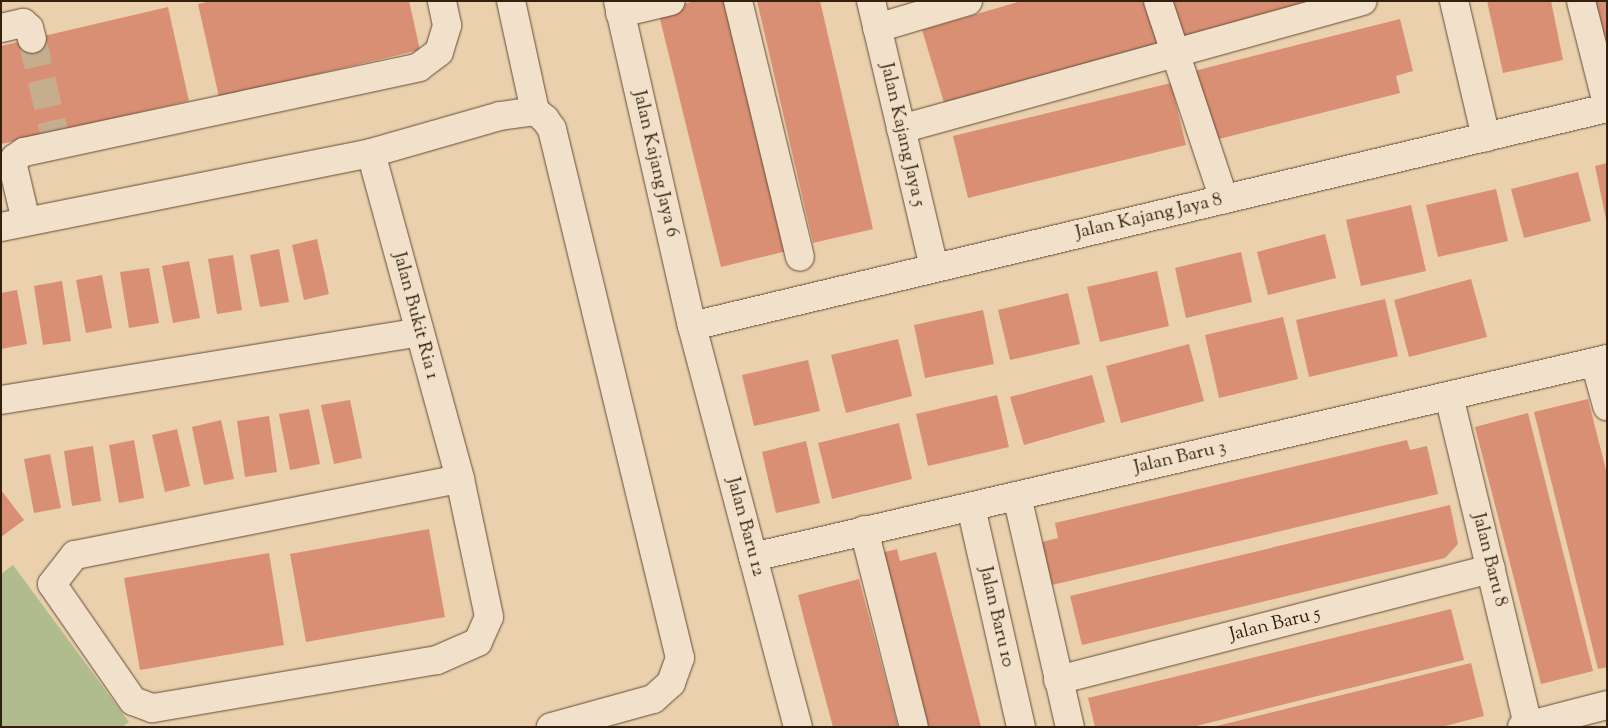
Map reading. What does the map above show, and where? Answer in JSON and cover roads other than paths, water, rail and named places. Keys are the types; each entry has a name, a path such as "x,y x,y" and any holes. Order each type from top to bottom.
{"street":[{"path":"442,1 447,25 439,52 420,67 55,139 24,152 7,164 14,224 371,153 500,116 535,111"},
{"path":"511,1 535,111 545,119 552,129 680,658 671,683 653,699 551,727"},
{"path":"619,7 671,1"},
{"path":"738,1 800,257"},
{"name":"Jalan Kajang Jaya 5","path":"871,1 934,268"},
{"path":"877,28 968,1"},
{"path":"1158,1 1224,199"},
{"path":"901,129 1363,1"},
{"path":"1454,1 1486,137"},
{"path":"1581,1 1607,104"},
{"name":"Jalan Kajang Jaya 6","path":"619,7 692,326"},
{"path":"1,28 23,23 29,28 32,39"},
{"name":"Jalan Kajang Jaya 8","path":"692,326 1607,108"},
{"name":"Jalan Bukit Ria 1","path":"371,153 460,478 489,617 478,642 437,660 152,708 133,701 52,584 75,556 460,478"},
{"name":"Jalan Baru 12","path":"692,326 798,727"},
{"path":"1,400 420,332"},
{"path":"1601,360 1607,406"},
{"name":"Jalan Baru 3","path":"753,557 1601,360"},
{"name":"Jalan Baru 8","path":"1449,396 1491,569 1525,726"},
{"path":"1017,496 1070,727"},
{"name":"Jalan Baru 10","path":"971,507 1021,727"},
{"path":"864,530 914,727"},
{"name":"Jalan Baru 5","path":"1058,680 1491,569"},
{"path":"1525,726 1607,706"}],"tunnel":[{"path":"32,39 54,132"}]}
